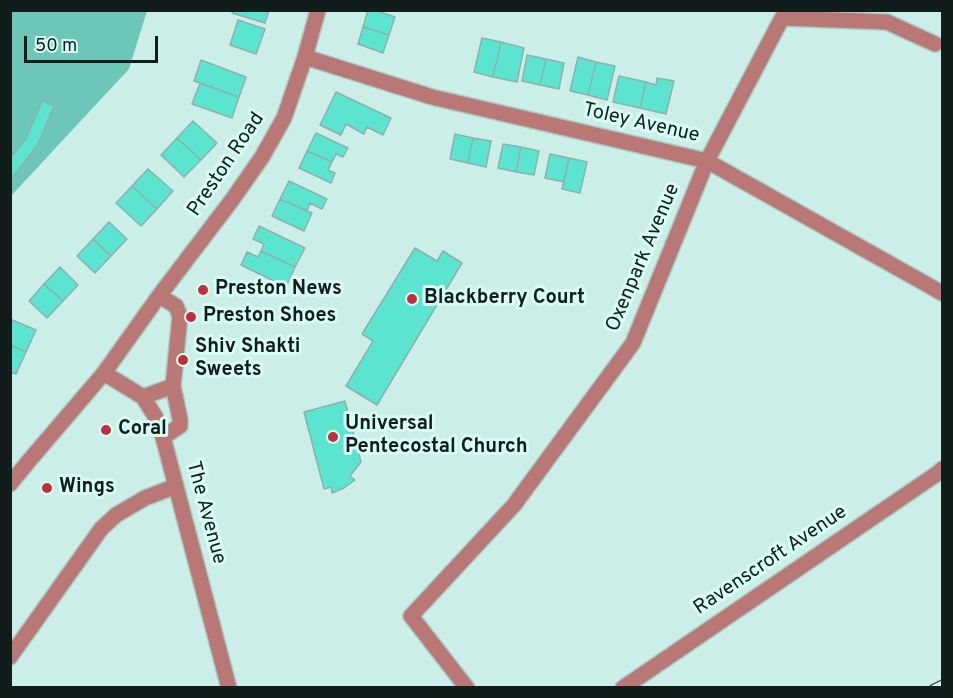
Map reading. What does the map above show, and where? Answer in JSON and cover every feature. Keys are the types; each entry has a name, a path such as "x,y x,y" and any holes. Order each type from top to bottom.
{"street":[{"name":"Preston Road","path":"10,484 104,373 262,157 284,117 318,10"},
{"name":"Oxenpark Avenue","path":"467,687 411,616 514,505 633,343 707,161 782,18 887,22 935,44"},
{"name":"Toley Avenue","path":"304,57 432,97 707,161 942,293"},
{"path":"159,296 176,306 180,316 173,386 180,426 164,437"},
{"name":"The Avenue","path":"104,373 143,397 164,437 229,687"},
{"path":"143,397 173,386"},
{"name":"Ravenscroft Avenue","path":"623,687 942,469"},
{"path":"10,657 101,529 116,515 145,498 176,486"}],"green space":[{"path":"11,11 147,11 129,69 11,196"}],"building":[{"path":"233,10 269,10 265,23 232,13"},
{"path":"368,10 395,17 389,35 363,27"},
{"path":"238,20 265,29 256,54 230,45"},
{"path":"363,27 389,35 383,53 358,44"},
{"path":"482,38 501,42 493,77 474,72"},
{"path":"501,42 524,48 517,82 493,77"},
{"path":"527,55 546,59 540,85 522,81"},
{"path":"578,57 596,62 588,95 570,91"},
{"path":"546,59 564,63 559,89 540,85"},
{"path":"201,60 246,77 239,97 194,81"},
{"path":"596,62 615,66 607,100 588,95"},
{"path":"619,76 646,82 640,108 613,102"},
{"path":"657,78 674,81 666,114 640,108 646,82 656,85"},
{"path":"200,83 239,97 232,118 192,104"},
{"path":"336,92 391,118 383,135 367,127 364,134 346,124 341,135 320,125"},
{"path":"42,101 54,106 37,146 11,179 10,158 26,139"},
{"path":"193,121 217,143 201,160 177,138"},
{"path":"316,133 348,148 343,157 336,154 332,162 307,151"},
{"path":"455,134 473,138 468,163 450,159"},
{"path":"177,138 201,160 184,177 161,155"},
{"path":"473,138 491,141 486,167 468,163"},
{"path":"503,144 521,147 516,172 498,168"},
{"path":"521,147 539,151 534,175 516,172"},
{"path":"307,151 332,162 328,170 335,173 331,183 299,168"},
{"path":"550,154 569,158 564,182 545,178"},
{"path":"569,158 587,162 580,193 562,189"},
{"path":"148,169 173,191 157,209 132,186"},
{"path":"289,181 327,199 322,209 310,203 307,211 280,199"},
{"path":"132,186 157,209 141,226 116,203"},
{"path":"280,199 312,213 304,231 272,216"},
{"path":"109,222 127,239 111,256 93,239"},
{"path":"259,226 305,248 295,267 261,251 264,244 253,239"},
{"path":"93,239 111,256 95,273 77,256"},
{"name":"Blackberry Court","path":"415,248 437,261 443,251 462,263 377,405 346,386 373,341 362,334"},
{"path":"261,251 295,267 286,287 241,265 247,252 258,257"},
{"path":"60,267 78,285 63,301 44,284"},
{"path":"44,284 63,301 47,318 29,301"},
{"path":"10,319 36,330 26,352 10,345"},
{"path":"10,345 26,352 16,374 10,372"},
{"name":"Universal Pentecostal Church","path":"345,401 361,462 350,476 355,480 332,493 331,487 324,489 304,412"}],"railway":[{"path":"932,688 942,683"}],"place":[{"name":"Preston News","path":"203,290"},
{"name":"Blackberry Court","path":"412,299"},
{"name":"Preston Shoes","path":"191,317"},
{"name":"Shiv Shakti Sweets","path":"183,360"},
{"name":"Coral","path":"106,430"},
{"name":"Universal Pentecostal Church","path":"333,437"},
{"name":"Wings","path":"47,488"}]}
